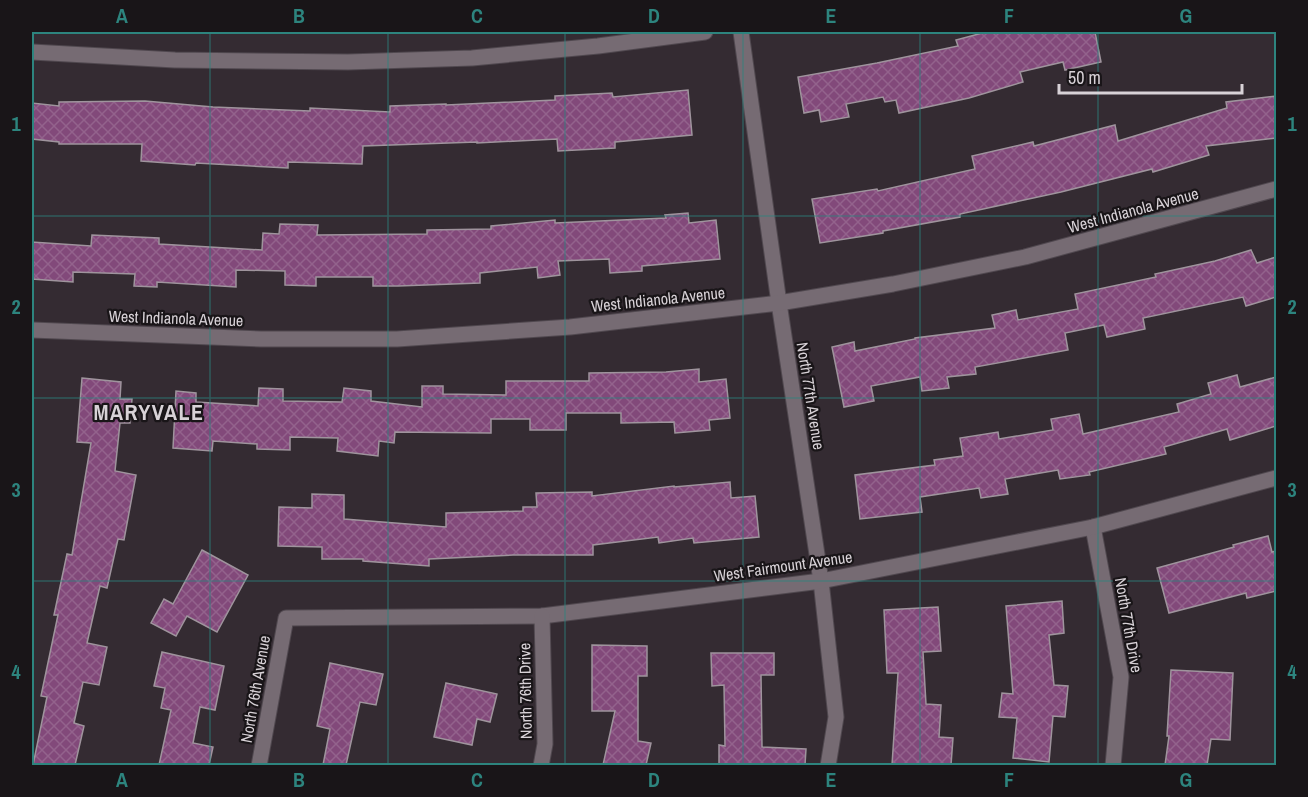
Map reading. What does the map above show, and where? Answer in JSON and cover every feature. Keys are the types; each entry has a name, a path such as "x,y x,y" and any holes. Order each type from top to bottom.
{"street":[{"path":"32,52 175,60 348,62 472,58 598,46 705,32"},
{"name":"North 77th Avenue","path":"741,32 821,581 836,717 828,765"},
{"name":"West Indianola Avenue","path":"32,330 261,339 397,339 570,327 779,303 893,284 1025,257 1276,189"},
{"path":"32,330 32,336"},
{"name":"West Fairmount Avenue","path":"286,618 542,616 821,581 1093,526 1276,478"},
{"name":"North 77th Drive","path":"1093,526 1121,677 1113,765"},
{"name":"North 76th Drive","path":"541,765 545,744 542,616"},
{"name":"North 76th Avenue","path":"260,765 286,618"}],"building":[{"path":"986,32 1095,32 1101,62 1065,70 1063,62 1020,72 1023,82 969,98 899,113 896,100 885,102 883,97 846,104 849,117 821,122 819,110 804,113 798,77 958,46 956,40"},
{"path":"688,90 692,135 615,142 615,148 558,151 557,139 363,146 362,164 288,162 288,168 141,161 142,144 59,144 59,142 32,139 32,103 59,106 59,102 145,101 213,107 390,112 390,106 555,100 555,96 612,93 613,97"},
{"path":"1276,96 1276,138 1206,146 1209,155 1153,172 1152,169 960,214 960,217 820,243 812,199 877,189 878,191 975,169 972,156 1033,142 1034,146 1115,125 1118,141 1227,108 1226,102"},
{"path":"688,213 689,223 716,220 720,259 642,266 642,271 610,273 609,259 558,261 560,275 538,278 537,267 480,273 480,283 398,286 373,286 373,277 316,277 316,286 285,285 285,271 236,270 236,287 157,282 157,287 134,286 135,274 73,272 73,282 32,279 32,242 91,246 92,235 159,238 159,244 262,250 263,233 279,234 280,224 318,225 317,235 427,234 427,230 491,229 491,226 555,220 555,223 666,218 665,215"},
{"path":"1251,250 1257,263 1276,257 1276,297 1246,306 1243,297 1143,318 1145,329 1107,337 1104,325 1065,333 1068,350 975,367 976,374 947,377 949,388 922,391 920,377 871,386 874,401 844,407 832,347 854,342 855,351 915,338 995,328 992,315 1016,310 1018,320 1078,309 1075,294 1156,277 1155,274 1215,261"},
{"path":"699,369 699,382 726,379 730,418 709,420 710,430 675,433 674,422 621,423 621,413 566,413 566,430 530,430 530,419 491,419 491,433 395,432 394,443 379,441 378,456 337,451 338,438 290,437 290,450 257,449 257,444 213,441 212,451 173,448 176,391 196,393 196,402 258,406 259,388 283,389 283,401 342,402 344,388 371,391 371,401 422,407 422,386 443,386 443,394 506,395 506,381 589,381 589,373"},
{"path":"1237,375 1240,387 1276,377 1276,426 1230,440 1227,429 1164,447 1166,454 1089,472 1090,475 1060,479 1058,470 1005,479 1008,494 981,498 979,488 920,497 922,512 860,519 855,475 935,465 934,460 963,456 960,438 998,432 999,439 1053,430 1051,419 1079,414 1083,434 1179,412 1177,404 1211,394 1208,383"},
{"path":"82,378 121,382 120,399 132,399 130,423 120,423 115,471 136,475 124,540 118,539 107,588 100,586 87,643 107,647 99,685 83,682 74,723 84,726 75,765 33,765 47,697 41,696 58,615 54,615 67,554 72,555 91,443 77,442"},
{"path":"730,482 731,498 755,496 759,537 694,543 693,538 659,543 658,537 593,545 593,555 513,555 429,559 429,566 363,561 363,559 322,559 322,547 278,546 279,507 312,508 312,494 344,495 344,519 446,527 446,513 523,511 523,507 537,507 536,493 592,492 592,496"},
{"path":"1268,536 1272,552 1276,551 1276,591 1247,598 1246,593 1169,613 1157,568"},
{"path":"202,550 248,575 217,632 187,616 176,636 151,623 164,599 173,604"},
{"path":"1062,601 1064,633 1049,635 1054,685 1068,686 1065,717 1053,716 1049,762 1013,758 1017,718 999,717 1002,693 1013,694 1006,606"},
{"path":"938,607 941,651 923,652 926,704 941,705 939,737 953,738 951,765 892,765 898,673 887,673 884,610"},
{"path":"592,645 647,646 647,676 638,676 638,741 651,743 646,765 603,765 615,711 592,711"},
{"path":"162,652 224,666 215,710 200,707 193,743 213,747 209,765 159,765 171,710 161,708 165,688 154,686"},
{"path":"711,653 774,653 774,675 761,675 762,747 806,749 805,765 719,765 719,745 725,746 724,685 712,686"},
{"path":"330,663 383,674 376,705 360,702 346,765 323,765 330,729 317,726"},
{"path":"1171,670 1233,673 1230,740 1211,739 1207,765 1165,765 1169,736 1167,736"},
{"path":"446,683 497,694 490,722 477,719 472,745 434,737"}],"district":[{"name":"MARYVALE","path":"149,412"}]}
